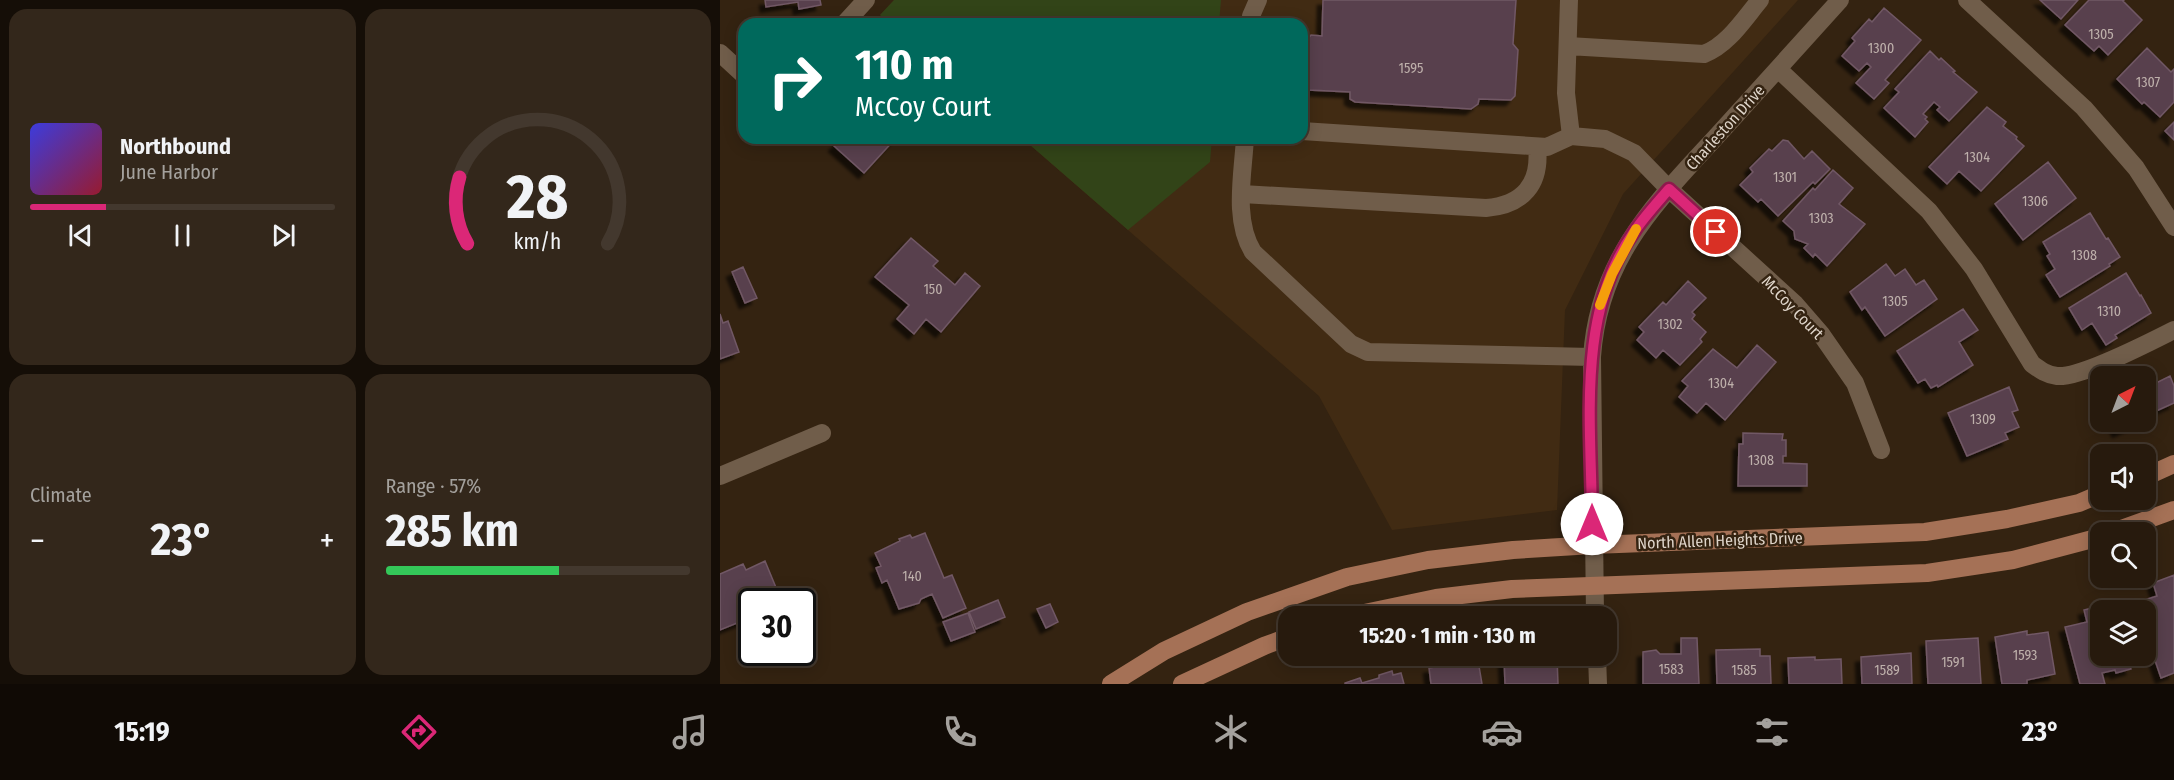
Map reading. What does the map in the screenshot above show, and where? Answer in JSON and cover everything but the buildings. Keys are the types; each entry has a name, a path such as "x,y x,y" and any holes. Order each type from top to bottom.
{"main road":[{"path":"2156,472 2174,464"},
{"name":"North Allen Heights Drive","path":"1111,684 1164,651 1247,612 1347,577 1428,560 1513,550 1593,545 1925,532 2007,519 2090,498"},
{"path":"2141,522 2174,510"},
{"path":"1398,606 1436,598 1512,589 1927,573 2013,560 2090,540"},
{"path":"1182,684 1278,641"}],"street":[{"path":"850,18 866,0"},
{"path":"1251,18 1258,0"},
{"path":"1308,130 1537,147 1547,147 1571,136 1566,93 1569,0"},
{"path":"1568,46 1704,54 1716,50 1760,0"},
{"name":"Charleston Drive","path":"1594,606 1592,357 1597,316 1612,274 1633,233 1669,189 1840,0"},
{"path":"1967,0 2084,108 2136,168 2174,227"},
{"path":"720,53 738,70"},
{"path":"1778,69 1929,212 1974,269 2032,364 2043,372 2058,376 2080,372 2174,330"},
{"name":"McCoy Court","path":"1571,136 1605,139 1634,153 1669,189 1795,304 1821,333 1855,383 1881,450"},
{"path":"1245,144 1242,194 1243,230 1246,241 1253,252 1360,350 1592,357"},
{"path":"1242,194 1501,207 1515,201 1527,191 1535,179 1539,164 1537,147"},
{"path":"720,476 822,433"},
{"path":"1597,666 1598,684"}],"shaded area":[{"path":"894,0 1798,0 1623,194 1565,310 1557,510 1392,530 1319,396 1029,144 1308,144 1308,18 883,18 880,15"}],"green space":[{"path":"894,0 1221,0 1220,18 883,18 880,15"},
{"path":"1029,144 1212,144 1210,162 1128,230"}],"slow traffic":[{"path":"1600,305 1622,252 1636,229"}],"route":[{"path":"1592,524 1593,336 1597,316 1612,274 1633,233 1669,189 1716,232"}]}
